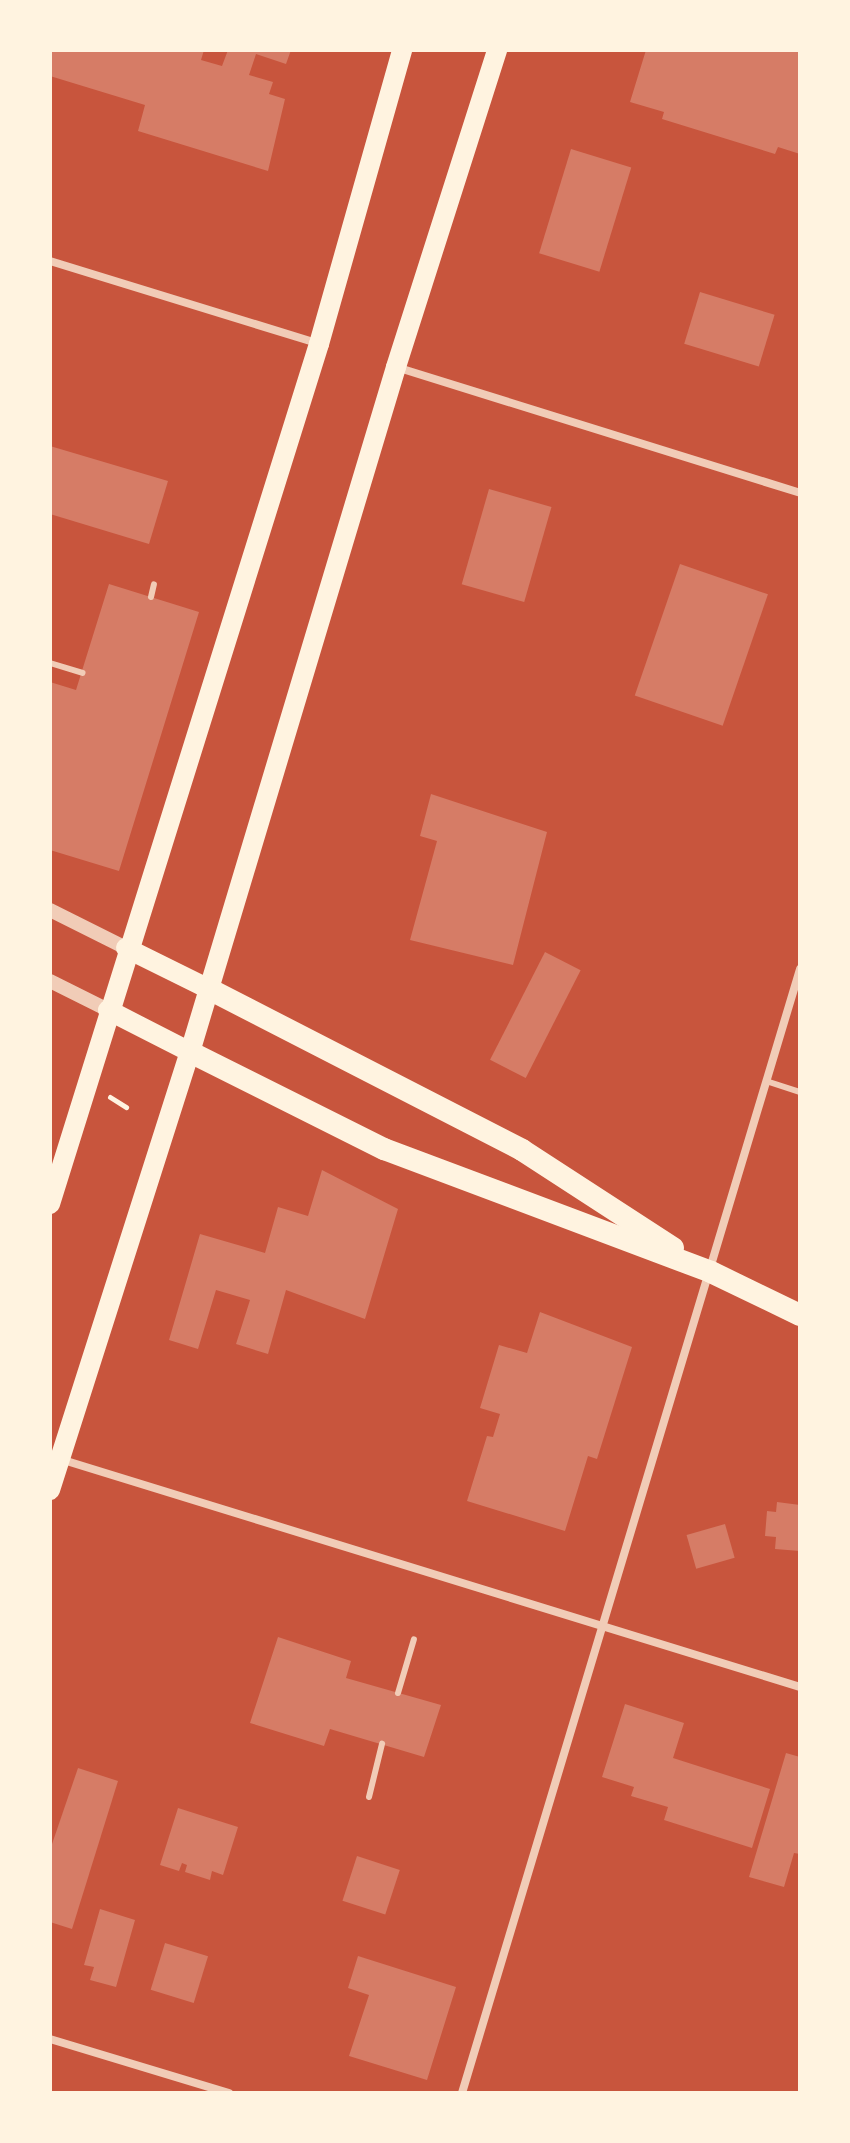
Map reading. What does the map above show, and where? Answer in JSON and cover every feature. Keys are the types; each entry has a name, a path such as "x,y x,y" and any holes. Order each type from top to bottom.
{"highway":[{"path":"209,989 522,1150 711,1272"},
{"path":"190,1052 384,1149 711,1272 800,1315"}],"main road":[{"path":"50,1204 126,948 319,344 402,50"},
{"path":"50,1490 190,1052 396,367 497,50"},
{"path":"126,948 209,989"},
{"path":"108,1010 190,1052"}],"street":[{"path":"50,261 319,344"},
{"path":"396,367 800,493"},
{"path":"50,910 126,948"},
{"path":"462,2093 605,1626 800,969"},
{"path":"50,981 108,1010"},
{"path":"60,1459 800,1687"},
{"path":"50,2039 229,2093"}],"lane":[{"path":"151,597 154,584"},
{"path":"50,663 82,673"},
{"path":"766,1081 800,1092"},
{"path":"398,1693 414,1639"},
{"path":"369,1797 382,1744"}],"path":[{"path":"106,1094 126,1107"}],"building":[{"path":"50,50 204,50 201,60 222,66 228,50 291,50 286,64 256,54 249,75 273,82 269,94 285,99 268,171 138,131 145,105 50,76"},
{"path":"646,50 800,50 800,154 778,147 775,154 662,119 664,112 630,102"},
{"path":"571,149 631,167 599,272 539,253"},
{"path":"700,292 775,315 759,366 684,344"},
{"path":"50,446 168,481 149,544 50,514"},
{"path":"489,489 551,507 524,602 462,584"},
{"path":"680,564 768,594 723,726 635,695"},
{"path":"109,584 199,612 119,871 50,850 50,682 76,690"},
{"path":"431,794 547,832 513,965 410,940 437,841 420,836"},
{"path":"545,952 581,970 526,1078 490,1060"},
{"path":"322,1170 398,1209 365,1319 286,1290 268,1354 236,1344 250,1300 216,1290 198,1349 169,1340 200,1234 265,1253 278,1207 308,1216"},
{"path":"540,1312 632,1347 597,1459 588,1456 565,1531 467,1501 487,1436 493,1437 500,1414 480,1408 499,1345 527,1353"},
{"path":"777,1502 800,1505 800,1551 775,1549 776,1537 765,1536 767,1511 776,1512"},
{"path":"725,1524 735,1558 696,1569 687,1535"},
{"path":"278,1637 351,1661 346,1678 441,1705 424,1757 330,1729 324,1746 250,1723"},
{"path":"625,1704 684,1723 673,1758 770,1789 752,1848 664,1820 668,1807 631,1796 634,1787 602,1777"},
{"path":"786,1753 800,1757 800,1854 794,1853 784,1887 749,1877"},
{"path":"78,1768 118,1781 72,1929 50,1922 50,1850"},
{"path":"178,1808 238,1827 223,1875 212,1871 210,1880 185,1872 187,1865 182,1863 179,1871 160,1865"},
{"path":"357,1856 400,1870 385,1915 342,1901"},
{"path":"100,1909 135,1920 116,1987 90,1980 94,1967 84,1965"},
{"path":"165,1943 208,1956 194,2003 151,1990"},
{"path":"358,1956 456,1987 427,2080 349,2056 369,1995 348,1988"}]}
